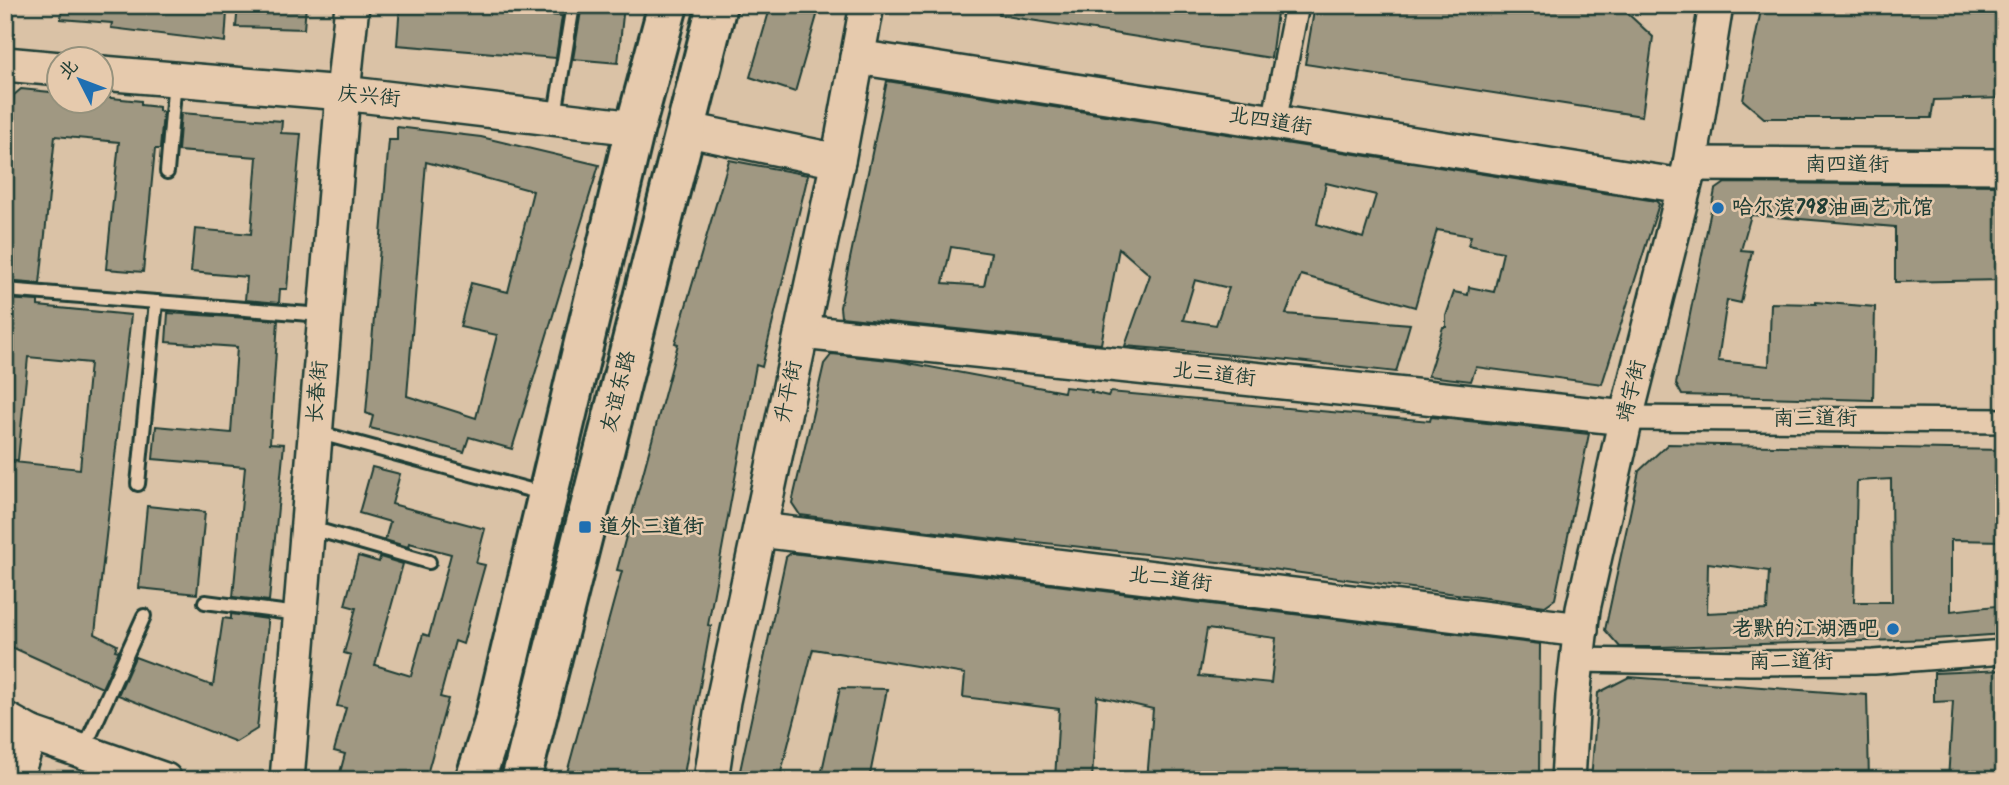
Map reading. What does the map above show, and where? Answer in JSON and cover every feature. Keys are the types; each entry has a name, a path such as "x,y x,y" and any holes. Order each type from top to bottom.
{"highway":[{"path":"475,780 493,725 635,128 668,5"},
{"name":"友谊东路","path":"521,780 717,5"}],"street":[{"name":"长春街","path":"287,780 352,5"},
{"name":"升平街","path":"711,780 723,701 838,161 867,5"},
{"path":"1274,122 1297,5"},
{"name":"靖宇街","path":"1568,780 1583,610 1626,418 1686,175 1713,6"},
{"name":"北四道街","path":"857,57 1274,122 1686,175"},
{"path":"5,64 46,68"},
{"name":"庆兴街","path":"116,74 343,93 635,128"},
{"path":"684,129 838,161"},
{"name":"南四道街","path":"1686,175 2004,166"},
{"name":"北三道街","path":"802,332 1626,418"},
{"name":"南三道街","path":"1626,418 2004,421"},
{"name":"北二道街","path":"760,530 1579,645"},
{"name":"南二道街","path":"1579,645 1749,663 1874,662 2004,652"},
{"path":"15,780 18,726 165,780"}],"lane":[{"path":"554,119 573,5"},
{"path":"167,172 176,79"},
{"path":"5,290 325,315"},
{"path":"138,484 156,302"},
{"path":"315,432 548,495"},
{"path":"307,527 429,562"},
{"path":"205,601 300,614"},
{"path":"83,751 144,616"}],"building":[{"path":"62,5 195,5 195,10 227,12 225,42 111,28 112,23 61,19"},
{"path":"238,5 306,5 304,29 236,27"},
{"path":"400,5 439,5 562,16 556,58 397,45"},
{"path":"582,5 624,5 618,63 573,59"},
{"path":"771,5 820,5 795,92 750,77"},
{"path":"1000,5 1278,5 1271,58 999,15"},
{"path":"1315,5 1582,5 1626,12 1653,37 1642,116 1305,64"},
{"path":"1762,5 2004,5 2004,98 1934,100 1931,118 1764,118 1743,100"},
{"path":"887,81 1656,201 1659,204 1602,384 1476,367 1471,381 1428,376 1443,327 1446,327 1446,316 1454,292 1468,295 1469,287 1494,292 1503,252 1468,245 1471,236 1437,230 1415,307 1301,275 1286,314 1410,324 1396,372 1125,346 1150,275 1119,248 1101,344 841,317 840,307","holes":["1326,183 1376,195 1363,238 1317,224","951,247 991,253 984,286 943,283","1195,280 1229,288 1216,325 1183,320"]},
{"path":"21,89 46,92 46,116 116,116 116,98 141,101 141,105 159,107 159,111 163,112 160,149 155,149 143,272 106,269 119,142 55,136 40,284 5,281 5,185 14,95"},
{"path":"181,113 282,121 281,133 301,134 287,289 280,289 279,303 245,300 247,277 191,272 195,229 251,234 257,157 178,151"},
{"path":"397,127 481,137 599,165 512,449 469,437 464,452 370,428 373,416 366,413 389,140 397,140","holes":["426,162 533,191 508,292 471,283 460,327 497,335 476,418 407,396"]},
{"path":"729,160 808,175 762,367 756,365 708,625 711,626 683,780 565,780 622,571 617,570 678,344 675,343"},
{"path":"1725,183 2004,185 2004,280 1895,282 1895,227 1751,215 1741,250 1752,251 1741,303 1727,300 1718,361 1769,366 1771,303 1816,302 1875,307 1873,400 1682,395 1676,384 1715,190"},
{"path":"5,299 38,301 38,306 131,315 95,634 117,645 115,650 119,651 102,688 5,644 5,461 80,469 90,363 28,357 18,460 5,460"},
{"path":"168,313 278,320 270,443 284,444 269,601 233,597 245,467 153,459 156,426 231,433 237,347 166,342"},
{"path":"832,354 898,361 1064,392 1065,387 1092,390 1091,392 1108,396 1110,392 1430,421 1431,417 1589,434 1555,599 1545,606 1227,563 1017,542 800,515 792,503 824,364"},
{"path":"1668,444 2004,450 2004,541 1951,540 1951,611 2004,605 2004,634 1934,639 1620,647 1605,630 1639,471","holes":["1891,479 1892,602 1854,602 1857,481","1708,563 1769,571 1767,610 1707,613"]},
{"path":"372,467 400,474 392,504 485,529 476,563 485,565 463,644 455,641 440,697 448,699 426,778 417,775 416,780 338,780 345,754 334,751 346,708 337,706 351,655 344,653 356,608 345,605 358,556 379,562 380,557 403,564 375,665 411,676 423,634 429,636 451,554 385,540 390,522 359,513"},
{"path":"147,506 205,512 197,594 139,588"},
{"path":"791,553 1540,644 1539,780 1147,780 1153,709 1097,696 1092,780 1055,780 1059,709 963,697 965,674 813,649 779,780 738,780 786,557","holes":["1207,629 1276,638 1271,683 1199,676"]},
{"path":"231,614 267,619 268,623 257,729 236,742 118,695 135,657 213,686 223,618 231,619"},
{"path":"2004,670 2004,780 1948,780 1953,701 1934,702 1934,673"},
{"path":"1629,677 1867,695 1869,780 1591,780 1598,693"},
{"path":"840,688 887,689 869,780 820,780"}],"place":[{"name":"哈尔滨798油画艺术馆","path":"1718,208"},
{"name":"道外三道街","path":"585,527"},
{"name":"老默的江湖酒吧","path":"1893,629"}]}
